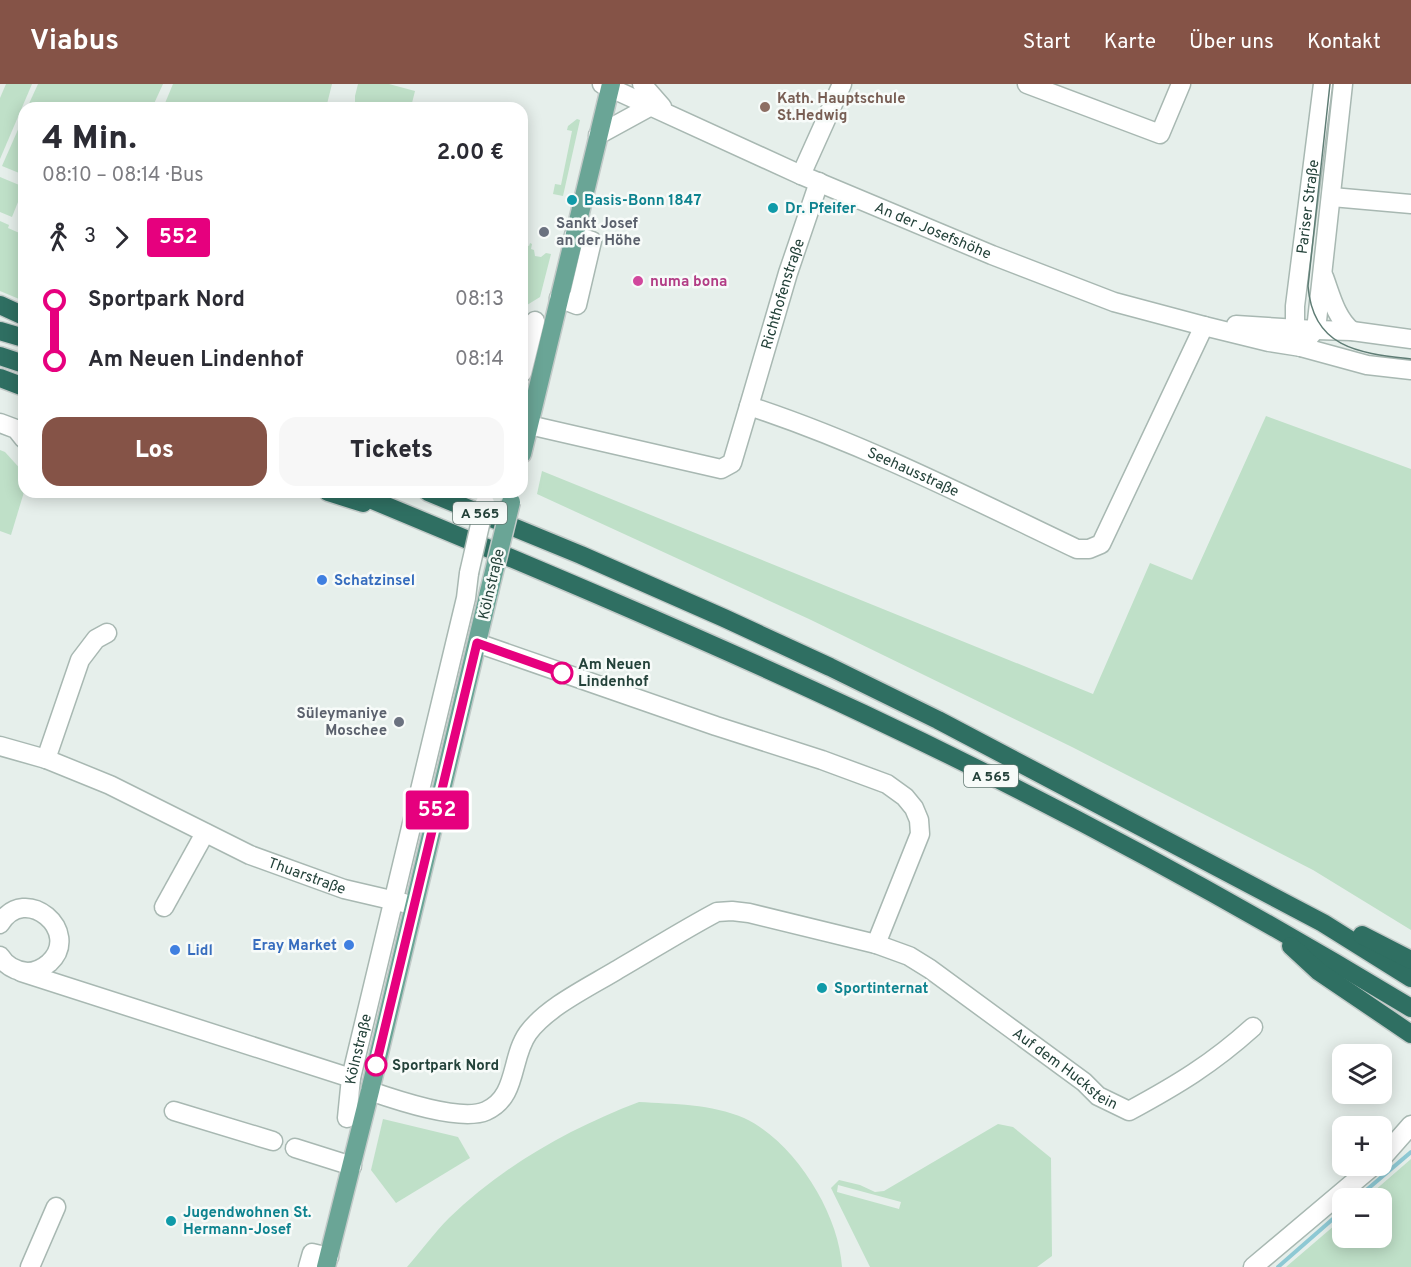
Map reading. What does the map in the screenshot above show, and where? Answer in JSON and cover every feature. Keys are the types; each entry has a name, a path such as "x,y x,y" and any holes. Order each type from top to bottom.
{"highway":[{"path":"0,305 18,313"},
{"path":"0,331 18,336"},
{"path":"0,356 18,362"},
{"path":"0,378 18,385"},
{"path":"347,498 422,522"},
{"name":"A 565","path":"367,498 712,645 885,724 1088,826 1263,921 1411,1008"},
{"name":"A 565","path":"442,498 622,573 830,667 938,720 1323,923 1411,978"},
{"path":"1263,921 1318,971 1411,1034"},
{"path":"1323,923 1359,933 1411,960"}],"main road":[{"path":"528,429 531,364 559,298 608,85"},
{"name":"Kölnstraße","path":"319,1261 352,1166 512,498"}],"street":[{"name":"An der Josefshöhe","path":"642,84 659,109"},
{"path":"801,175 842,84"},
{"path":"1027,84 1160,134 1181,84"},
{"name":"Pariser Straße","path":"1295,329 1295,306 1323,84"},
{"name":"Pariser Straße","path":"1315,330 1332,197 1343,84"},
{"name":"An der Josefshöhe","path":"608,85 801,175 1018,266 1114,302 1367,365 1411,370"},
{"path":"598,135 659,109"},
{"name":"Richthofenstraße","path":"749,406 788,273 819,182"},
{"path":"1332,197 1411,204"},
{"name":"Pariser Straße","path":"1323,274 1336,310 1345,325 1352,331"},
{"path":"531,364 535,321"},
{"name":"An der Josefshöhe","path":"1204,326 1231,324 1352,331 1411,339"},
{"name":"Seehausstraße","path":"749,406 806,425 967,496 1077,549 1089,549 1101,544 1204,326"},
{"path":"1295,329 1301,347"},
{"path":"1301,347 1315,330"},
{"path":"529,425 721,470 732,463 749,406"},
{"path":"0,423 18,432"},
{"name":"Kölnstraße","path":"347,1118 351,1078 466,598 467,581 489,498"},
{"path":"467,581 473,597 488,599"},
{"path":"46,759 80,660 96,639 107,633"},
{"path":"370,1091 431,1109 470,1115 495,1107 509,1089 517,1052 527,1034 538,1022 573,997 717,912 750,913 876,944 920,834 919,820 914,808 905,797 887,784 477,643"},
{"path":"450,662 471,669"},
{"path":"443,692 464,697"},
{"name":"Thuarstraße","path":"0,746 46,759 110,785 250,855 307,877 344,889 415,906"},
{"path":"427,758 448,764"},
{"path":"164,907 205,833"},
{"path":"0,924 12,912 33,909 44,913 52,920 57,930 59,941 57,951 51,961 43,968 32,972 21,972"},
{"name":"Auf dem Huckstein","path":"876,944 909,956 930,969 1084,1082 1098,1096 1129,1111 1179,1084 1208,1065 1253,1027"},
{"path":"0,956 11,968 21,972 351,1078"},
{"path":"376,974 397,980"},
{"path":"174,1111 273,1142"},
{"path":"1392,1147 1411,1125"},
{"path":"295,1148 352,1166"},
{"path":"1252,1267 1361,1176"},
{"path":"30,1267 56,1207"}],"green space":[{"path":"6,84 32,84 24,102 18,102 18,117 0,159 0,98"},
{"path":"38,84 163,84 155,102 30,102"},
{"path":"173,84 332,84 328,102 166,102"},
{"path":"358,84 389,84 415,91 412,102 355,102"},
{"path":"577,119 580,120 563,196 553,194 555,184 561,185 572,131 567,130 568,126"},
{"path":"18,130 18,173 2,166"},
{"path":"0,177 18,184 18,202 12,217 0,212"},
{"path":"0,221 18,232 18,298 0,291"},
{"path":"530,243 532,244 531,249 534,250 535,256 551,254 540,297 528,304 528,246"},
{"path":"1266,416 1411,469 1411,930 1313,870 1072,747 809,619 537,494 542,471 1093,694 1150,563 1192,580"},
{"path":"0,450 5,452 18,466 18,498 22,498 11,535 0,531"},
{"path":"639,1102 692,1105 732,1113 762,1129 780,1143 811,1181 823,1202 839,1246 842,1267 407,1267 449,1218 491,1182 562,1137"},
{"path":"383,1119 458,1137 470,1158 396,1203 371,1170"},
{"path":"998,1124 1013,1127 1051,1158 1052,1256 1037,1267 870,1267 831,1188 839,1180 860,1185 875,1192 884,1191","holes":["838,1185 901,1202 899,1209 837,1192"]},
{"path":"1411,1159 1411,1267 1286,1267 1332,1228 1332,1248 1392,1248 1392,1188 1378,1188"}],"waterway":[{"path":"1369,1188 1411,1152"},
{"path":"1278,1267 1332,1220"}],"tram line":[{"path":"1330,84 1308,286 1312,307 1319,323 1329,335 1342,344 1374,354 1411,359"}],"bus line":[{"name":"552","path":"376,1065 477,643 562,673"}],"place":[{"name":"Kath. Hauptschule St.Hedwig","path":"765,107"},
{"name":"Basis-Bonn 1847","path":"572,200"},
{"name":"Dr. Pfeifer","path":"773,208"},
{"name":"Sankt Josef an der Höhe","path":"544,232"},
{"name":"numa bona","path":"638,281"},
{"name":"Schatzinsel","path":"322,580"},
{"name":"Am Neuen Lindenhof","path":"562,673"},
{"name":"Süleymaniye Moschee","path":"399,722"},
{"name":"Eray Market","path":"349,945"},
{"name":"Lidl","path":"175,950"},
{"name":"Sportinternat","path":"822,988"},
{"name":"Sportpark Nord","path":"376,1065"},
{"name":"Jugendwohnen St. Hermann-Josef","path":"171,1221"}]}
